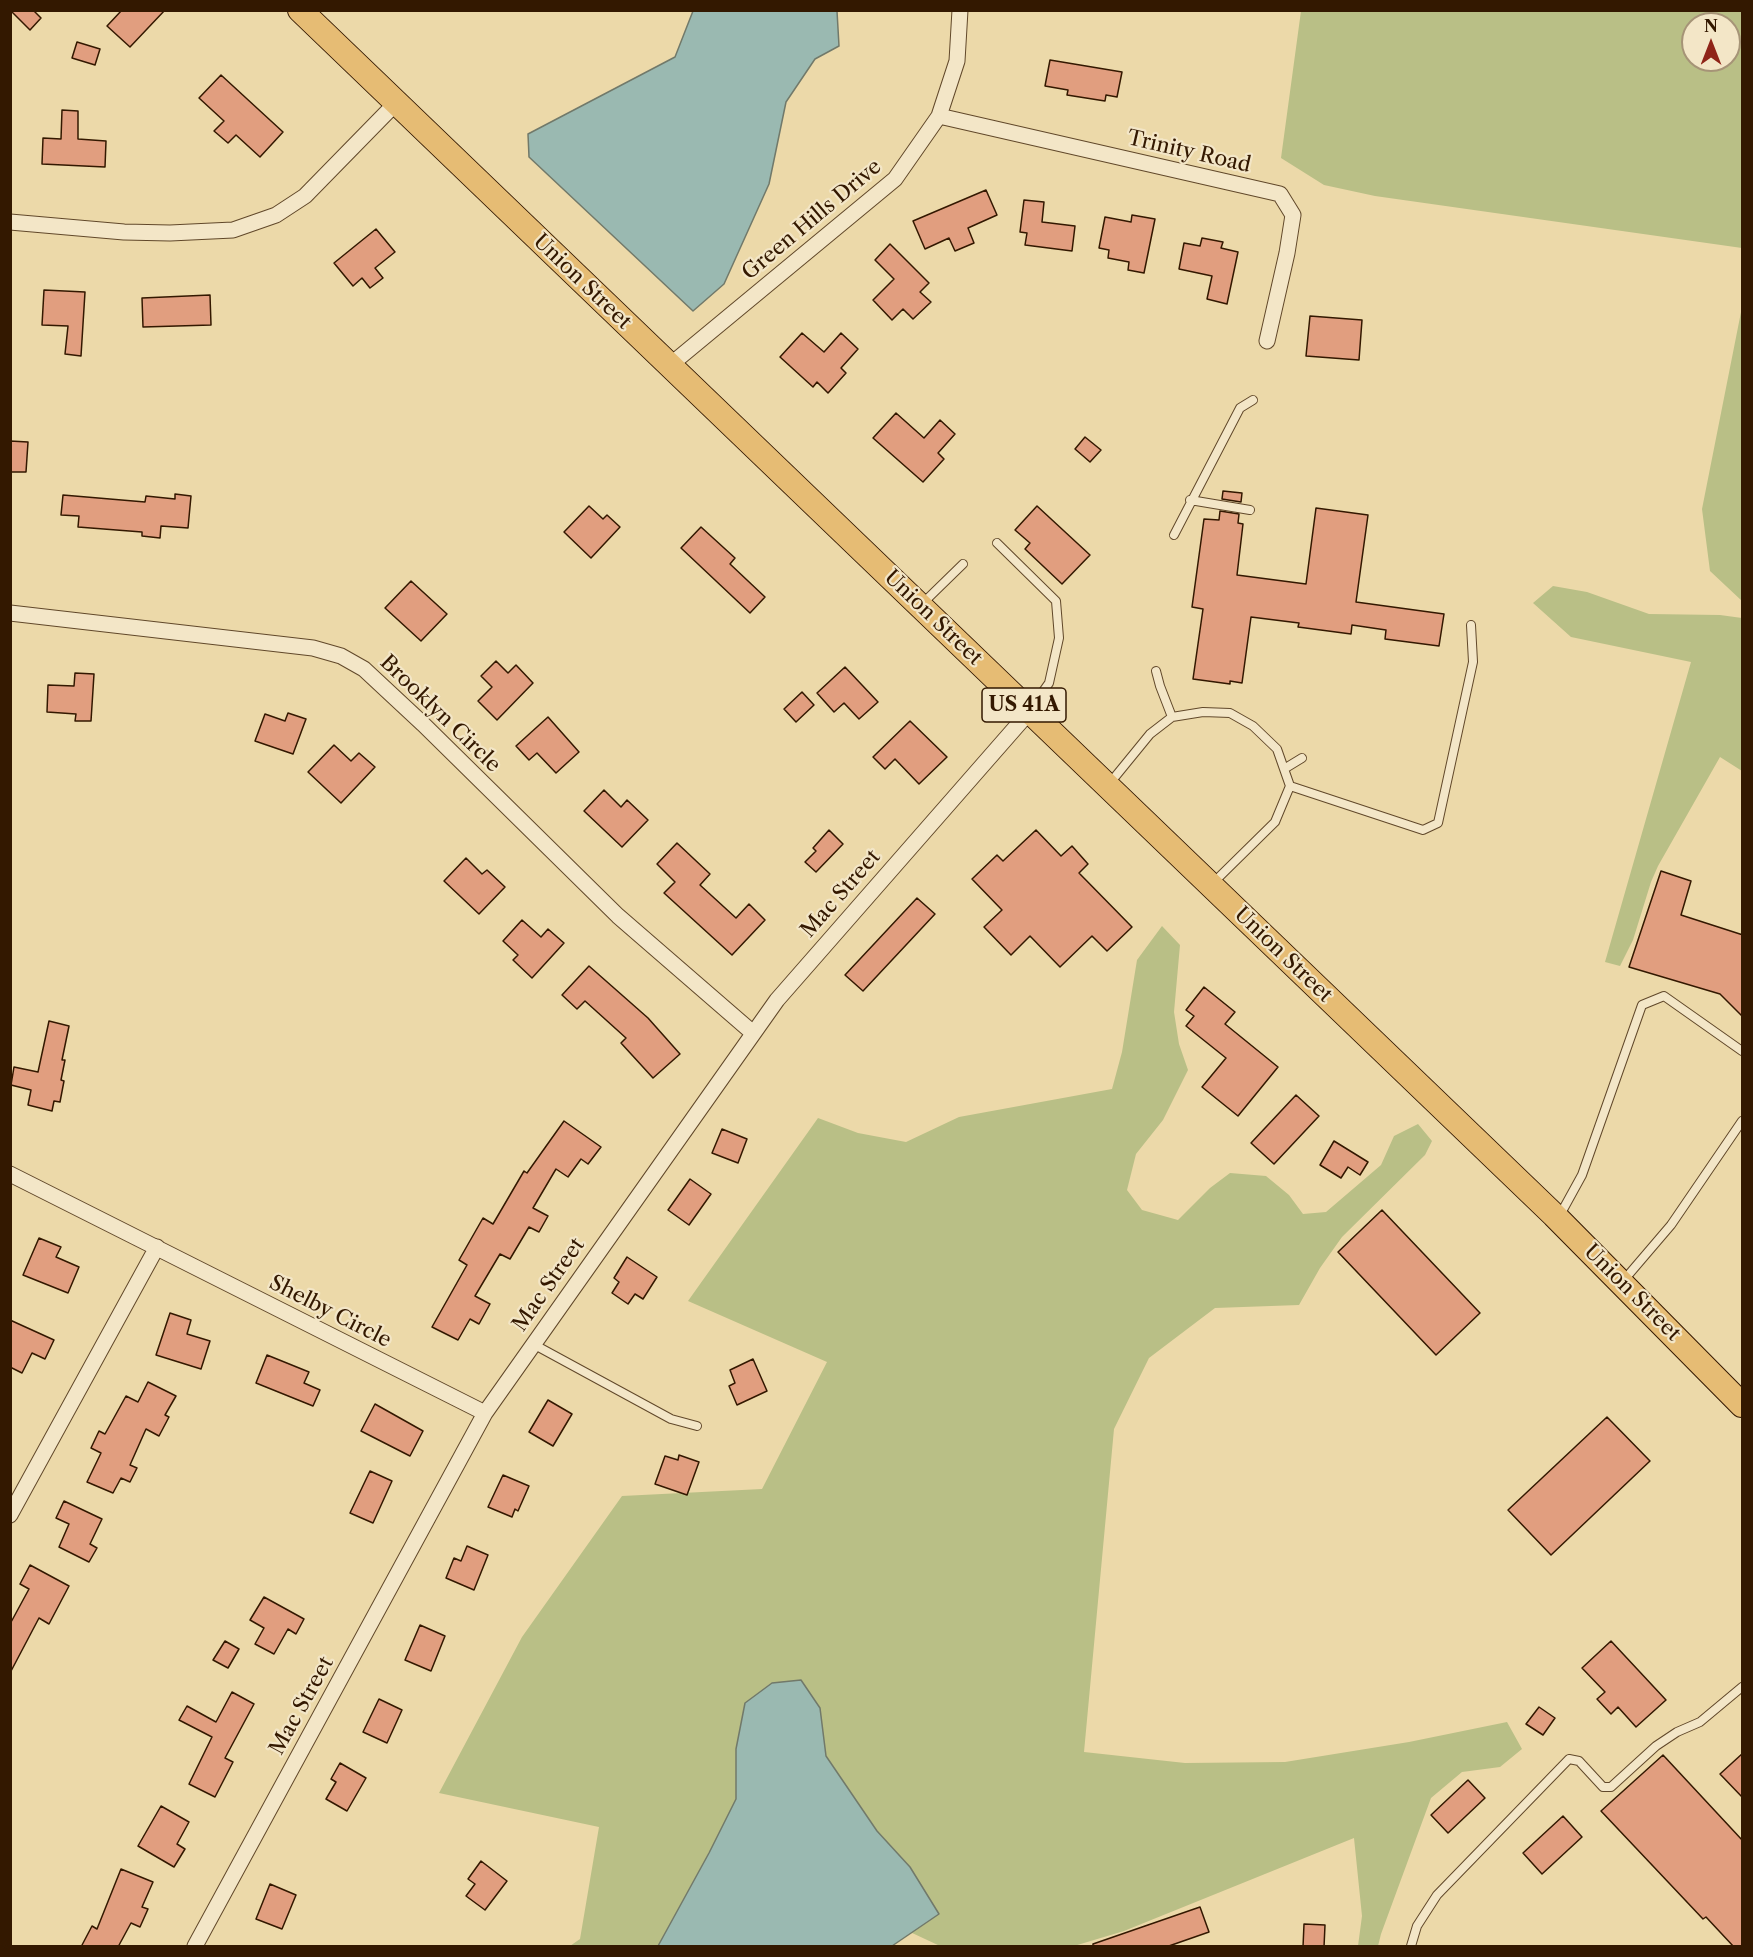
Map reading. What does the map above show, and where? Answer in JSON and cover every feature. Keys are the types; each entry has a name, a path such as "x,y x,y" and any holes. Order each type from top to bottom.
{"main road":[{"name":"Union Street","path":"300,10 1558,1219 1743,1405"}],"street":[{"name":"Green Hills Drive","path":"669,366 896,179 939,116 957,61 960,10"},
{"path":"10,222 124,232 170,233 233,230 276,215 305,196 396,103"},
{"name":"Trinity Road","path":"939,116 1280,194 1293,215 1287,253 1267,341"},
{"name":"Brooklyn Circle","path":"10,613 313,648 341,656 364,669 618,916 753,1033"},
{"name":"Mac Street","path":"195,1947 485,1413 777,1000 1029,711"},
{"name":"Shelby Circle","path":"10,1174 485,1413"},
{"path":"10,1515 157,1247"}],"lane":[{"path":"1174,535 1190,500 1240,408 1252,400"},
{"path":"1190,500 1250,510"},
{"path":"997,543 1056,601 1059,638 1049,683 1029,711"},
{"path":"920,606 963,564"},
{"path":"1290,786 1423,830 1438,823 1473,662 1471,625"},
{"path":"1156,671 1172,717"},
{"path":"1107,786 1150,734 1172,717 1203,712 1230,713 1253,726 1277,749 1290,786 1275,822 1211,885"},
{"path":"1284,769 1302,758"},
{"path":"1558,1219 1582,1175 1642,1005 1664,996 1743,1051"},
{"path":"1621,1283 1671,1225 1743,1121"},
{"path":"533,1344 671,1419 697,1426"},
{"path":"1411,1947 1417,1926 1437,1895 1569,1759 1579,1761 1603,1787 1611,1787 1656,1746 1677,1732 1700,1722 1743,1687"}],"green space":[{"path":"1301,11 1742,11 1742,248 1375,196 1324,185 1281,158"},
{"path":"1742,307 1742,601 1710,571 1702,509"},
{"path":"1553,586 1587,592 1649,614 1720,615 1742,618 1742,771 1720,757 1658,866 1633,940 1620,966 1605,962 1691,662 1571,637 1533,603"},
{"path":"1162,926 1180,945 1174,1012 1179,1044 1188,1070 1163,1120 1136,1154 1127,1190 1142,1210 1178,1220 1210,1188 1230,1173 1266,1176 1289,1195 1303,1214 1326,1212 1381,1165 1394,1136 1418,1124 1432,1141 1425,1155 1342,1237 1320,1268 1299,1305 1215,1308 1149,1358 1114,1429 1084,1752 1185,1763 1285,1762 1409,1742 1507,1722 1522,1749 1500,1767 1462,1772 1431,1798 1378,1946 1358,1946 1362,1916 1354,1838 1124,1931 1074,1946 940,1946 910,1932 938,1914 910,1867 877,1831 826,1756 820,1708 736,1749 736,1799 658,1946 570,1946 580,1939 599,1827 439,1793 522,1637 622,1496 762,1489 827,1362 688,1301 818,1118 858,1133 906,1142 959,1117 1112,1089 1122,1052 1137,960"}],"water":[{"path":"693,11 837,11 839,46 815,59 786,102 769,184 724,284 693,311 529,157 528,134 675,57"},
{"path":"801,1680 820,1708 826,1756 877,1831 910,1867 939,1914 892,1946 658,1946 736,1799 736,1749 745,1703 772,1683"}],"building":[{"path":"10,10 33,10 41,18 30,30"},
{"path":"122,10 165,10 130,47 107,26"},
{"path":"77,42 100,49 95,65 72,58"},
{"path":"1050,60 1122,72 1117,97 1106,95 1105,101 1067,95 1068,90 1045,86"},
{"path":"221,75 283,132 260,157 236,135 228,143 214,131 224,121 199,98"},
{"path":"62,110 78,111 78,139 106,141 105,167 42,164 43,138 61,139"},
{"path":"986,190 997,215 968,228 974,243 955,251 949,238 925,249 913,221"},
{"path":"1024,200 1044,202 1042,222 1075,226 1072,251 1025,245 1027,233 1020,232"},
{"path":"1132,215 1155,219 1144,273 1128,270 1129,262 1108,258 1109,250 1099,248 1105,217 1131,222"},
{"path":"376,229 395,252 375,268 383,278 370,288 362,278 353,286 334,263"},
{"path":"1202,238 1223,242 1221,248 1238,252 1227,304 1207,299 1212,276 1179,269 1184,243 1200,246"},
{"path":"890,244 929,283 920,292 931,302 913,319 903,309 892,320 873,300 894,279 875,260"},
{"path":"44,290 85,292 81,356 65,354 68,326 42,325"},
{"path":"210,295 211,325 143,327 142,298"},
{"path":"1310,316 1362,320 1359,360 1306,356"},
{"path":"802,333 824,352 841,333 858,349 841,368 846,373 828,393 817,382 813,387 780,357"},
{"path":"896,413 924,438 940,420 955,434 938,453 944,459 923,482 873,438"},
{"path":"1085,437 1101,450 1090,462 1075,449"},
{"path":"10,441 28,442 26,472 10,472"},
{"path":"1223,491 1242,493 1241,502 1222,499"},
{"path":"175,494 191,496 188,528 161,526 160,538 142,536 142,532 78,527 79,516 61,515 63,495 145,502 146,496 175,499"},
{"path":"589,506 603,519 607,515 620,527 591,558 564,532"},
{"path":"1037,506 1090,555 1062,584 1025,549 1030,543 1015,530"},
{"path":"1316,508 1368,515 1356,602 1444,614 1439,646 1385,639 1386,630 1352,625 1351,634 1298,627 1299,623 1251,617 1242,683 1230,681 1230,684 1193,679 1203,609 1192,607 1204,519 1219,520 1220,511 1239,514 1238,523 1243,524 1237,575 1306,584"},
{"path":"701,527 735,558 730,564 765,597 750,613 681,548"},
{"path":"411,581 447,614 421,641 385,608"},
{"path":"496,661 508,673 516,665 533,683 497,720 478,701 492,687 481,676"},
{"path":"845,667 878,702 859,719 844,703 834,712 817,693"},
{"path":"75,673 94,674 91,721 75,721 76,714 47,712 48,685 74,686"},
{"path":"802,692 814,705 796,722 784,709"},
{"path":"288,713 306,719 293,754 255,741 265,714 285,721"},
{"path":"548,717 579,752 556,773 537,753 529,760 516,746"},
{"path":"910,721 947,757 919,784 895,759 885,769 873,757"},
{"path":"334,745 351,761 359,753 375,767 341,803 308,772"},
{"path":"604,790 621,807 627,800 648,820 622,847 584,811"},
{"path":"829,830 843,844 816,872 805,862 816,851 813,848"},
{"path":"1036,830 1061,856 1072,846 1088,864 1079,873 1132,927 1107,951 1092,936 1060,967 1030,936 1011,955 984,927 1002,910 972,879 997,855 1003,861"},
{"path":"677,843 710,874 700,885 736,918 749,904 765,920 732,955 664,893 675,882 657,864"},
{"path":"466,858 482,874 487,870 505,887 479,914 444,881"},
{"path":"1661,871 1691,881 1681,915 1743,935 1743,1017 1720,994 1629,967"},
{"path":"917,898 935,914 863,991 845,975"},
{"path":"522,920 541,937 548,929 564,943 532,978 513,960 518,955 503,941"},
{"path":"589,966 648,1018 680,1054 653,1078 621,1043 626,1038 585,1001 577,1009 562,995"},
{"path":"1204,987 1235,1012 1225,1024 1278,1067 1238,1116 1202,1087 1226,1058 1186,1026 1194,1016 1186,1010"},
{"path":"49,1021 69,1026 62,1060 65,1060 60,1102 54,1101 52,1111 28,1105 31,1090 11,1085 14,1067 38,1072"},
{"path":"1296,1095 1319,1116 1274,1164 1251,1143"},
{"path":"564,1121 601,1147 588,1164 581,1159 568,1177 556,1169 533,1208 548,1216 539,1232 529,1227 510,1259 500,1254 475,1296 490,1304 479,1324 470,1319 458,1340 432,1327 467,1265 459,1260 483,1218 493,1224 524,1171 527,1173"},
{"path":"722,1129 747,1139 738,1163 712,1153"},
{"path":"1334,1141 1368,1162 1360,1175 1348,1167 1341,1178 1320,1165"},
{"path":"690,1179 711,1194 689,1225 668,1210"},
{"path":"1382,1210 1480,1313 1436,1355 1338,1252"},
{"path":"39,1238 61,1247 56,1257 79,1267 68,1293 23,1275"},
{"path":"627,1257 657,1277 643,1299 635,1294 628,1304 612,1293 619,1282 614,1278"},
{"path":"170,1313 191,1320 187,1334 210,1341 201,1369 156,1355"},
{"path":"10,1320 54,1340 45,1359 32,1353 22,1373 10,1367"},
{"path":"267,1355 309,1372 304,1383 320,1390 313,1406 256,1383"},
{"path":"753,1359 767,1391 737,1405 729,1386 735,1383 730,1370"},
{"path":"148,1382 176,1396 165,1415 169,1417 159,1436 146,1429 130,1465 137,1468 130,1482 121,1478 113,1493 87,1482 101,1453 91,1448 99,1431 105,1434 126,1396 138,1402"},
{"path":"548,1400 572,1414 553,1446 529,1432"},
{"path":"375,1404 423,1431 410,1456 361,1431"},
{"path":"1607,1417 1650,1461 1551,1555 1508,1510"},
{"path":"679,1455 699,1462 687,1495 655,1484 665,1456 678,1460"},
{"path":"370,1471 392,1481 373,1523 350,1513"},
{"path":"503,1475 529,1486 518,1511 515,1509 512,1517 488,1507"},
{"path":"64,1501 102,1519 90,1544 97,1548 89,1562 59,1547 69,1524 56,1518"},
{"path":"467,1546 488,1555 474,1590 446,1578 454,1558 461,1561"},
{"path":"30,1565 69,1586 49,1624 39,1618 10,1673 10,1624 29,1589 20,1584"},
{"path":"264,1597 304,1619 296,1634 288,1629 274,1654 255,1644 264,1628 250,1620"},
{"path":"420,1625 445,1636 431,1671 405,1660"},
{"path":"225,1641 239,1649 228,1668 213,1660"},
{"path":"1611,1641 1666,1700 1636,1727 1618,1707 1611,1714 1597,1699 1605,1692 1582,1668"},
{"path":"232,1692 254,1704 225,1758 233,1762 215,1797 189,1784 212,1737 179,1720 187,1706 216,1722"},
{"path":"379,1699 402,1710 387,1743 363,1732"},
{"path":"1539,1707 1555,1718 1543,1735 1526,1724"},
{"path":"1743,1753 1743,1798 1720,1774"},
{"path":"1663,1755 1743,1841 1743,1947 1734,1947 1706,1917 1703,1919 1601,1811"},
{"path":"340,1763 366,1778 347,1811 326,1799 336,1782 331,1779"},
{"path":"1468,1780 1485,1798 1448,1833 1431,1815"},
{"path":"161,1806 189,1822 177,1844 185,1849 174,1867 138,1846"},
{"path":"1563,1816 1582,1837 1542,1874 1523,1853"},
{"path":"481,1861 507,1881 485,1910 466,1896 475,1884 468,1879"},
{"path":"121,1869 153,1882 142,1907 148,1909 140,1927 131,1923 118,1947 81,1947 92,1926 97,1929"},
{"path":"270,1884 296,1895 282,1929 256,1919"},
{"path":"1200,1907 1209,1932 1166,1947 1093,1947 1093,1944"},
{"path":"1304,1924 1325,1925 1324,1947 1303,1947"}]}
